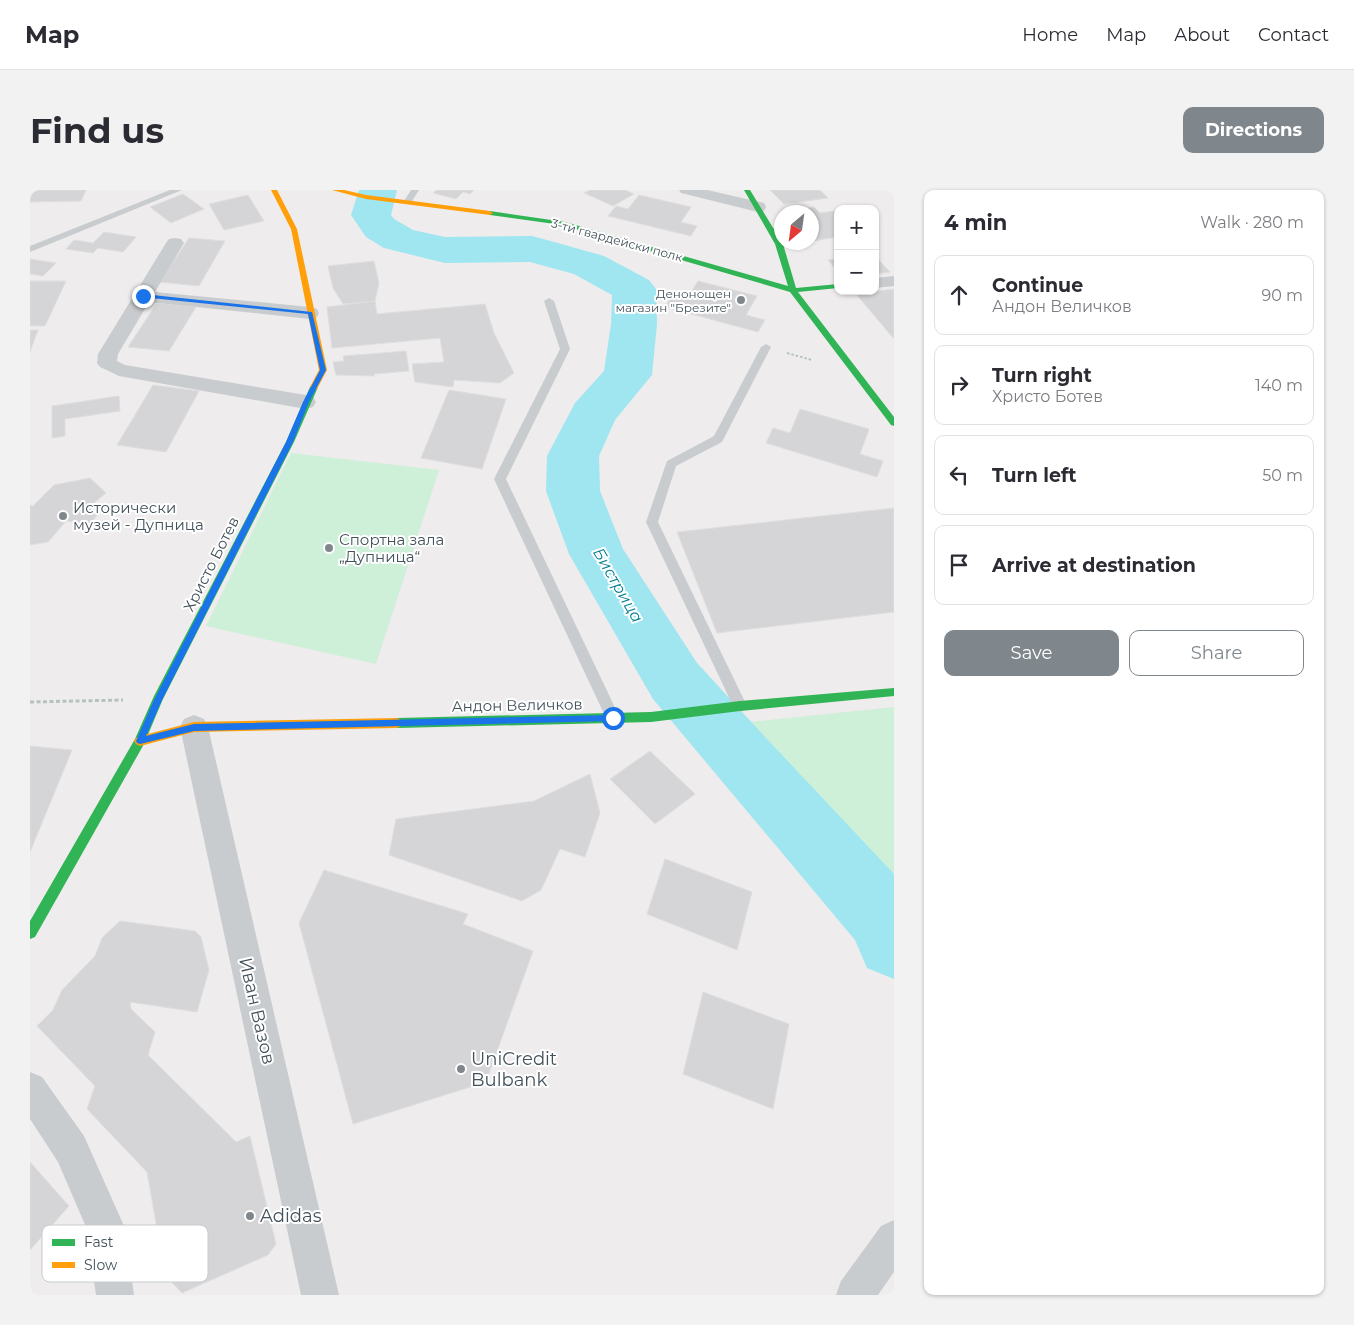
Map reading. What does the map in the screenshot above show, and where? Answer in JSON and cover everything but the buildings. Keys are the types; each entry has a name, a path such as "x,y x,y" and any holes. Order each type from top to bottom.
{"street":[{"name":"Христо Ботев","path":"30,933 140,741 158,700 290,442 306,402 323,370 294,230 274,190"},
{"name":"3-ти гвардейски полк","path":"335,190 563,223 793,290 834,286"},
{"path":"687,190 758,207"},
{"path":"747,190 779,244 793,290 894,423"},
{"path":"175,243 108,354 107,363 119,370 306,402"},
{"path":"879,283 894,281"},
{"path":"143,296 310,313"},
{"name":"Андон Величков","path":"140,741 194,727 650,717 740,706 894,692"},
{"name":"Иван Вазов","path":"194,727 320,1295"},
{"path":"30,1089 71,1149 105,1225"},
{"path":"855,1295 894,1239"},
{"path":"113,1282 115,1295"}],"lane":[{"path":"30,249 178,190"},
{"path":"408,201 415,190"},
{"path":"549,301 565,349 500,479 613,718"},
{"path":"740,706 652,522 671,464 718,439 766,347"}],"path":[{"path":"30,702 158,700"}],"green space":[{"name":"Спортна зала „Дупница“","path":"291,453 439,470 376,664 206,626"},
{"path":"894,707 894,909 883,881 812,817 730,724"}],"waterway":[{"name":"Бистрица","path":"378,190 371,215 380,228 399,239 445,250 532,249 589,265 634,289 634,324 628,375 593,414 573,456 573,491 597,554 675,681 742,759 883,916 894,942"}],"traffic: fast":[{"path":"747,190 779,244 793,290 894,423"},
{"path":"490,213 563,223 793,290 834,286"},
{"path":"30,933 140,741 158,699 290,442 314,387"},
{"path":"397,723 651,717 740,706 894,692"}],"traffic: slow":[{"path":"274,190 294,229 323,370 314,387"},
{"path":"335,190 366,197 490,213"},
{"path":"140,741 194,727 397,723"}],"place":[{"name":"Денонощен магазин \"Брезите\"","path":"741,300"},
{"name":"Исторически музей - Дупница","path":"63,516"},
{"name":"Спортна зала „Дупница“","path":"329,548"},
{"name":"UniCredit Bulbank","path":"461,1069"},
{"name":"Adidas","path":"250,1216"}],"route":[{"path":"143,296 310,313 323,370 306,402 290,442 158,700 140,741 194,727 613,718"}]}
